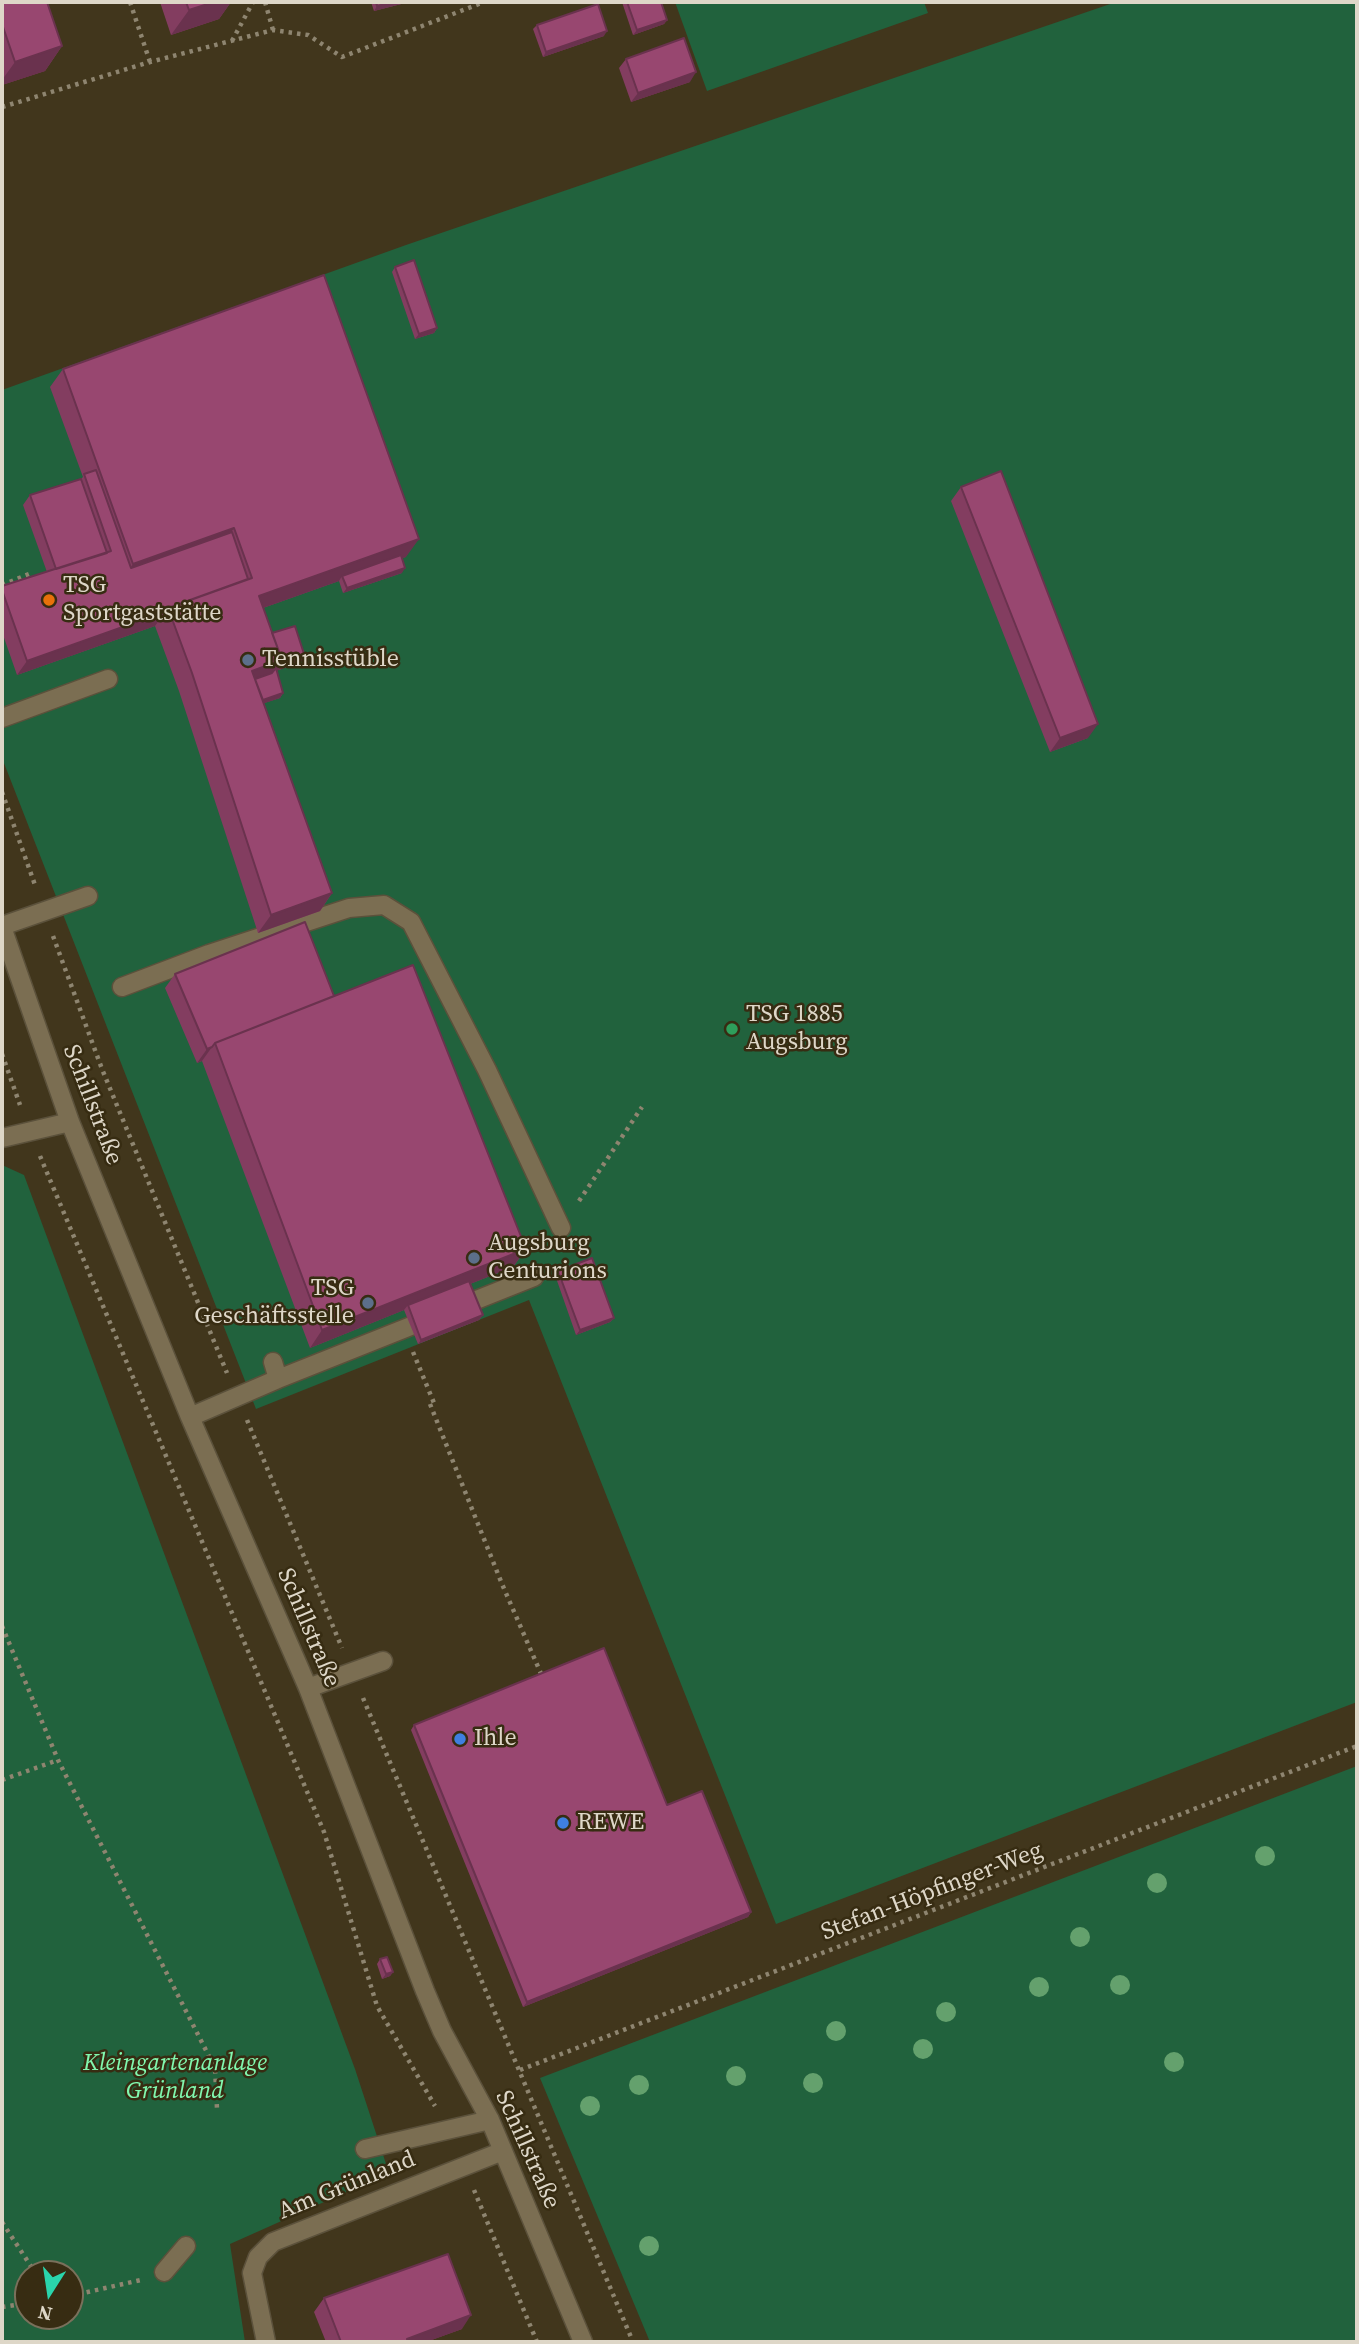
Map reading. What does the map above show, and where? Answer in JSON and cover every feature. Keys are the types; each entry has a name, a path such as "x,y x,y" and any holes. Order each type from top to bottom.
{"street":[{"path":"2,718 108,680"},
{"path":"2,927 88,896"},
{"path":"122,987 209,954 349,908 384,905 411,922 487,1070 561,1228"},
{"name":"Schillstraße","path":"2,927 70,1122 190,1417 308,1688 425,1991 442,2031 490,2120 583,2342"},
{"path":"2,1138 70,1122"},
{"path":"190,1417 237,1396 276,1370 404,1329 534,1277"},
{"path":"308,1688 383,1661"},
{"path":"365,2149 490,2120"},
{"name":"Am Grünland","path":"266,2342 252,2273 258,2256 273,2242 503,2151"},
{"path":"164,2272 187,2246"}],"path":[{"path":"130,2 150,62"},
{"path":"232,41 253,2"},
{"path":"265,2 273,30"},
{"path":"2,107 150,62 273,30 308,35 342,57 484,2"},
{"path":"2,585 29,574"},
{"path":"2,792 102,1069 634,2342"},
{"path":"2,1054 30,1133 324,1832 377,2006 449,2130"},
{"path":"561,1228 642,1107"},
{"path":"404,1329 502,1584 542,1676"},
{"path":"2,1626 58,1760 215,2068 217,2109"},
{"name":"Stefan-Höpfinger-Weg","path":"520,2070 1357,1746"},
{"path":"2,1780 58,1760"},
{"path":"464,2165 537,2342"},
{"path":"2,2222 27,2260"},
{"path":"84,2293 142,2280 164,2272"}],"green space":[{"path":"675,2 924,2 928,13 707,91"},
{"name":"TSG 1885 Augsburg","path":"1116,2 1357,2 1357,1702 776,1924 529,1300 256,1409 2,758 2,390 406,245"},
{"name":"Kleingartenanlage Grünland","path":"2,1165 24,1175 355,2069 389,2173 230,2244 245,2342 2,2342"},
{"path":"1357,1766 1357,2342 650,2342 540,2078"}],"building":[{"path":"2,2 47,2 62,46 15,62 2,24"},
{"path":"186,2 214,2 189,10"},
{"path":"376,2 393,2 377,6"},
{"path":"627,2 661,2 667,20 637,30"},
{"path":"598,4 607,31 546,52 537,25"},
{"path":"684,38 696,72 638,93 626,59"},
{"path":"414,260 437,328 419,334 395,267"},
{"path":"324,275 419,539 259,596 282,660 252,671 332,893 271,915 168,608 252,578 234,528 133,564 63,369"},
{"path":"96,470 131,568 232,532 248,579 27,661 2,586 111,551 84,474"},
{"path":"1001,471 1098,724 1060,738 961,487"},
{"path":"81,479 107,553 56,569 30,495"},
{"path":"401,555 405,568 347,588 342,576"},
{"path":"295,626 305,657 277,667 282,660 272,633"},
{"path":"276,668 283,693 263,700 255,679 272,673"},
{"path":"305,922 334,996 215,1043 207,1049 175,974"},
{"path":"413,965 526,1249 322,1330 215,1043"},
{"path":"592,1258 614,1318 580,1330 558,1271"},
{"path":"469,1281 483,1315 421,1340 408,1305"},
{"path":"604,1648 667,1805 702,1791 751,1912 527,2002 414,1725"},
{"path":"387,1957 393,1972 386,1974 380,1959"},
{"path":"448,2254 471,2315 407,2339 408,2342 341,2342 324,2298"}],"place":[{"name":"TSG Sportgaststätte","path":"49,600"},
{"name":"Tennisstüble","path":"248,660"},
{"name":"TSG 1885 Augsburg","path":"732,1029"},
{"name":"Augsburg Centurions","path":"474,1258"},
{"name":"TSG Geschäftsstelle","path":"368,1303"},
{"name":"Ihle","path":"460,1739"},
{"name":"REWE","path":"563,1823"}]}
